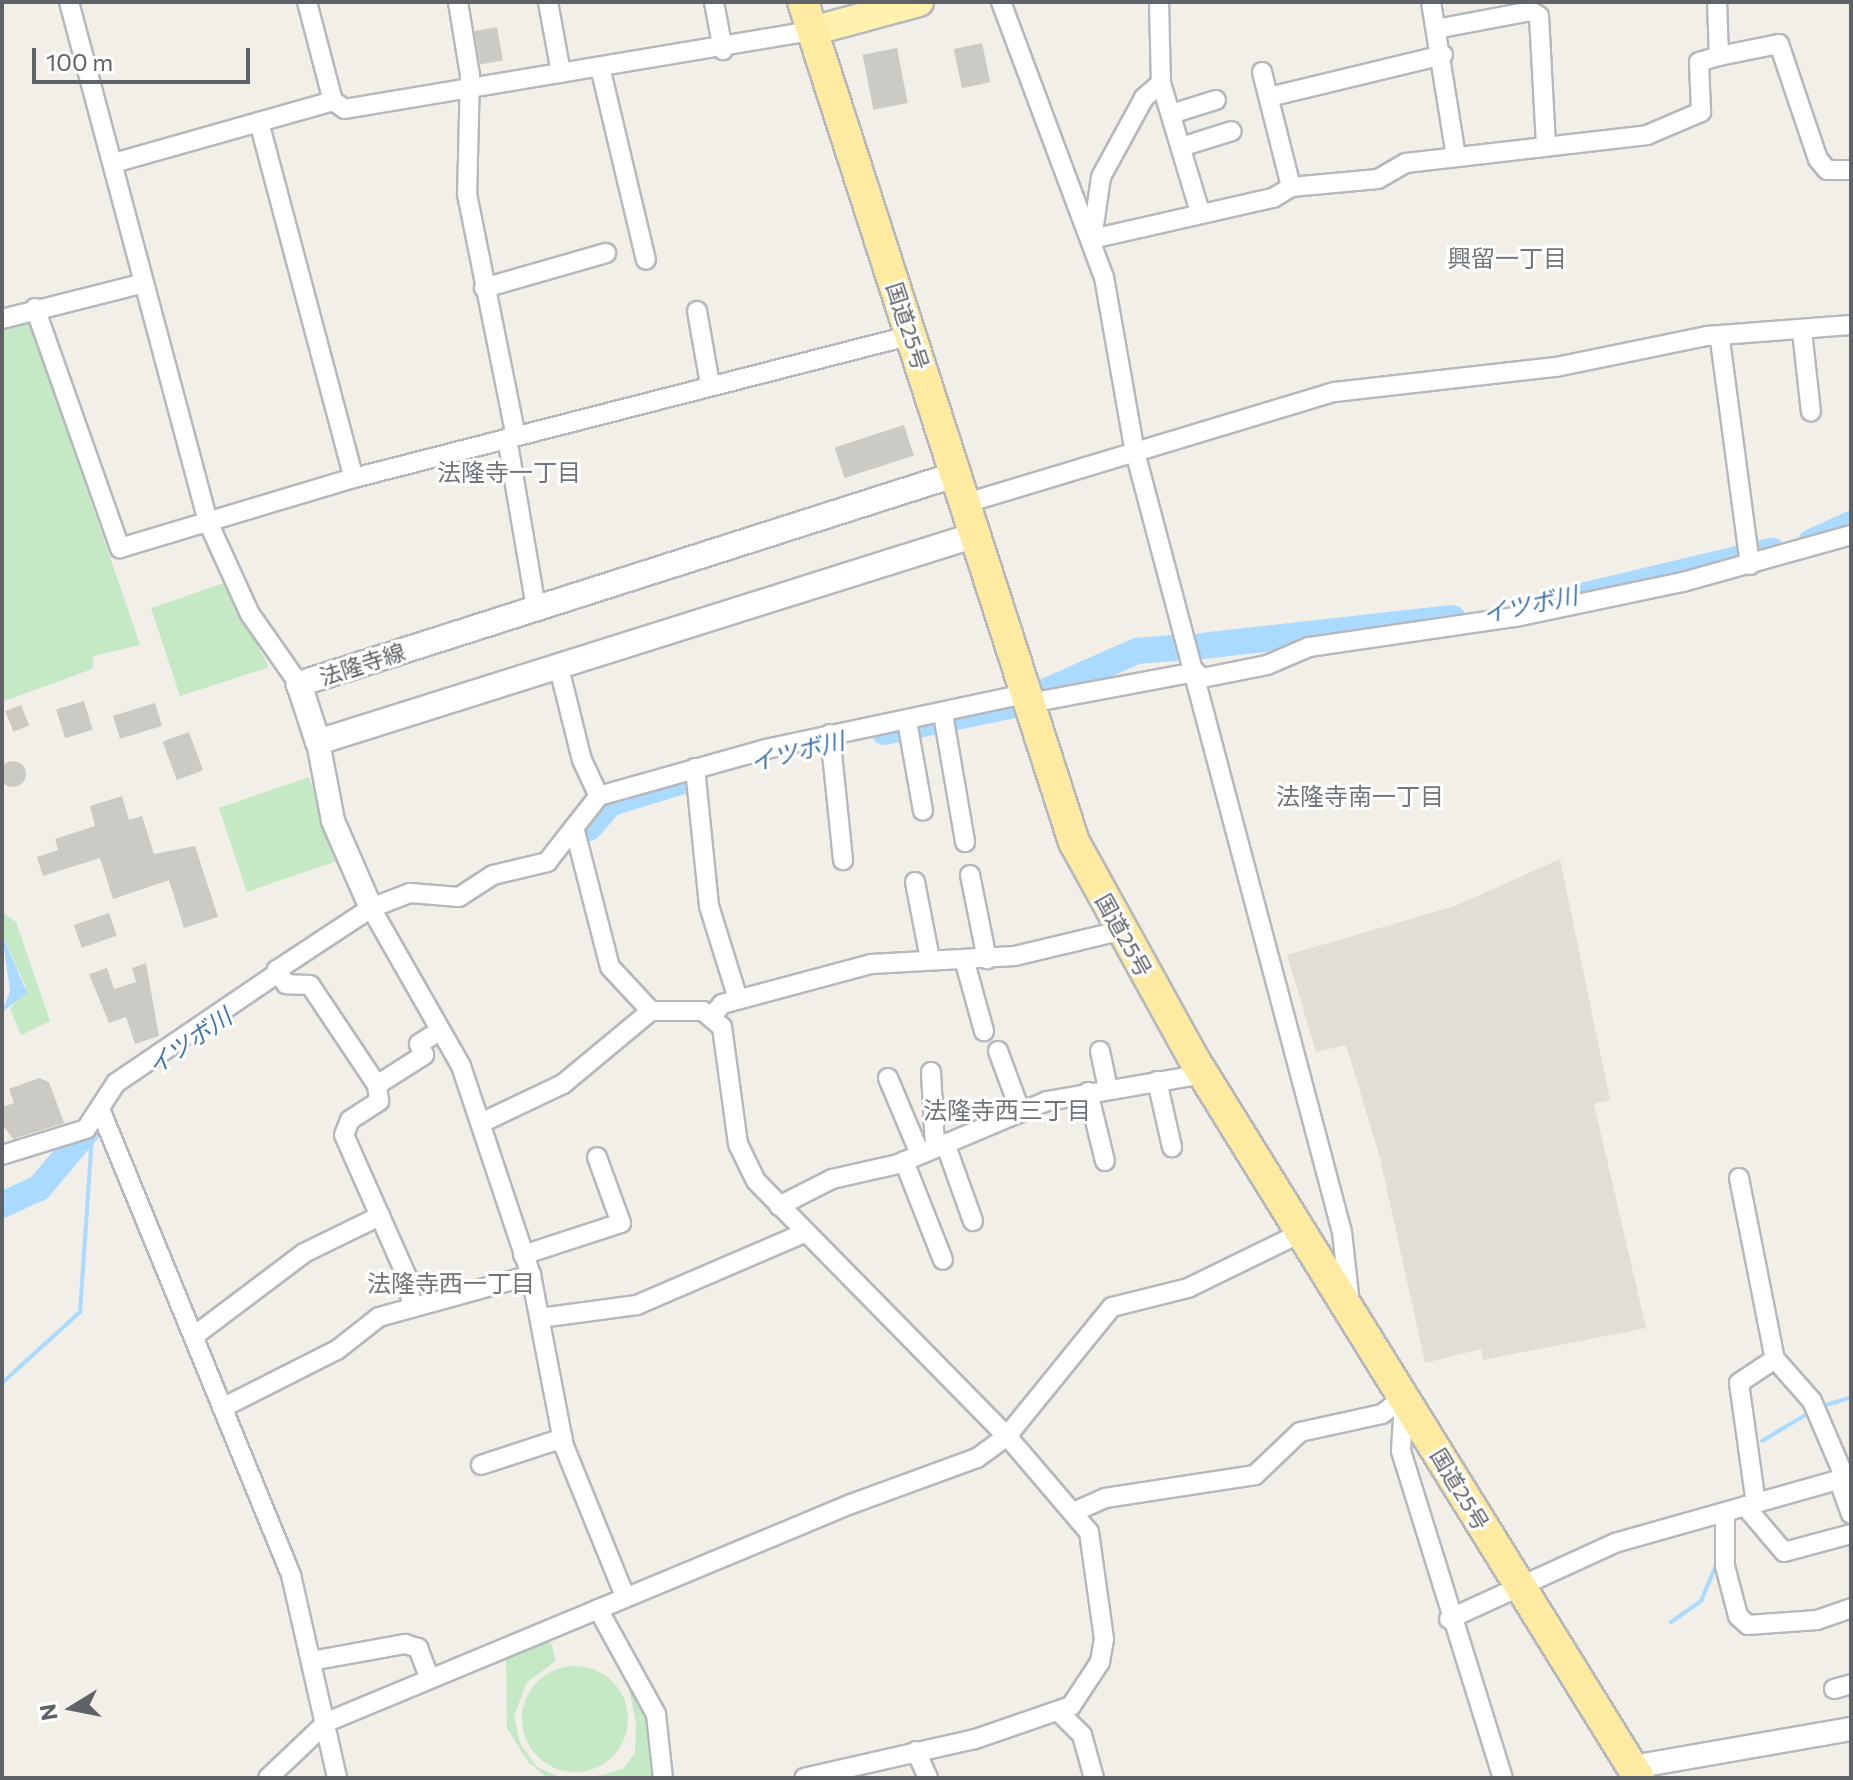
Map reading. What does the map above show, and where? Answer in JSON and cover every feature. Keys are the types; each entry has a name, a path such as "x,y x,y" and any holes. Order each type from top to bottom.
{"highway":[{"name":"国道25号","path":"803,2 912,335 972,536 1074,842 1119,931 1203,1074 1636,1772"}],"main road":[{"path":"812,31 919,2"},
{"name":"法隆寺線","path":"318,742 299,684 954,475"},
{"path":"318,742 972,536"}],"street":[{"path":"69,2 208,522 250,614 299,684"},
{"path":"307,2 333,101"},
{"path":"458,2 469,87 467,194 512,437 536,608"},
{"path":"548,2 561,73"},
{"path":"714,2 723,50"},
{"path":"1001,2 1092,239 1135,452 1342,1232 1350,1311"},
{"path":"1159,2 1161,83 1199,209"},
{"path":"1431,2 1443,55 1456,157"},
{"path":"1717,2 1719,56"},
{"path":"1436,29 1531,11 1539,16 1546,147"},
{"path":"114,163 333,101 362,108 469,87 723,50 812,31"},
{"path":"1092,239 1199,209 1273,198 1291,187 1378,179 1406,163 1647,135 1701,112 1699,62 1779,44 1818,159 1827,170 1851,170"},
{"path":"1269,97 1443,55"},
{"path":"600,67 646,260"},
{"path":"1262,72 1291,187"},
{"path":"1092,239 1101,177 1144,98 1161,83"},
{"path":"1171,114 1216,100"},
{"path":"259,122 354,478"},
{"path":"1181,147 1232,131"},
{"path":"484,288 580,253 606,253"},
{"path":"2,319 35,308 144,283"},
{"path":"35,308 120,548 354,478 710,384 912,335"},
{"path":"697,311 710,384"},
{"path":"963,504 1335,392 1556,367 1707,336 1720,340 1851,325"},
{"path":"1802,331 1811,412"},
{"path":"1720,340 1747,557"},
{"path":"2,1155 86,1129 116,1083 371,908 410,893 459,897 493,875 547,862 575,831 599,796 831,740 943,719 1025,699 1267,665 1309,647 1515,617 1747,557 1851,535"},
{"path":"559,668 582,760 599,796"},
{"path":"943,719 965,842"},
{"path":"908,725 923,811"},
{"path":"831,740 843,860"},
{"path":"318,742 333,821 371,908 461,1066 531,1275 563,1438 625,1596"},
{"path":"697,773 709,906 738,999"},
{"path":"575,831 610,967 651,1011"},
{"path":"970,875 987,959"},
{"path":"915,882 930,959"},
{"path":"481,1123 563,1084 651,1011 714,1014 738,999 811,977 930,959 987,959 1119,931"},
{"path":"964,959 984,1031"},
{"path":"278,973 286,984 310,985 377,1085 379,1101 350,1120 344,1135 380,1216 412,1306"},
{"path":"714,1014 722,1027 738,1144 756,1181 802,1234 1007,1436 1076,1511 1089,1532 1104,1639 1087,1684 1060,1713 804,1778"},
{"path":"377,1085 424,1055 419,1044 439,1031"},
{"path":"998,1051 1020,1110"},
{"path":"1100,1051 1108,1088"},
{"path":"931,1072 926,1151 943,1260"},
{"path":"779,1206 832,1179 926,1151 1020,1110 1108,1088 1203,1074"},
{"path":"888,1078 926,1151 973,1221"},
{"path":"1157,1081 1172,1147"},
{"path":"1088,1092 1105,1161"},
{"path":"100,1109 291,1575 327,1722 337,1778"},
{"path":"523,1255 621,1223 597,1157"},
{"path":"1739,1178 1775,1359 1812,1401 1845,1478 1851,1514"},
{"path":"194,1336 304,1253 380,1216"},
{"path":"268,1778 327,1722 625,1596 977,1458 1007,1436 1112,1307 1188,1288 1301,1233"},
{"path":"540,1318 637,1305 802,1234"},
{"path":"222,1408 412,1306 531,1275"},
{"path":"1775,1359 1739,1383 1751,1505 1784,1552 1851,1534"},
{"path":"1076,1511 1115,1496 1255,1475 1300,1432 1382,1414 1404,1397"},
{"path":"1404,1397 1401,1451 1449,1619 1503,1778"},
{"path":"481,1465 563,1438"},
{"path":"1449,1619 1521,1589 1615,1543 1845,1478"},
{"path":"1725,1512 1725,1566 1738,1616 1748,1625 1817,1620 1851,1608"},
{"path":"598,1609 656,1714 663,1778"},
{"path":"311,1661 405,1644 418,1648 429,1677"},
{"path":"1060,1713 1082,1735 1094,1778"},
{"path":"1636,1772 1851,1729"},
{"path":"916,1751 928,1778"}],"shaded area":[{"path":"1560,859 1610,1100 1594,1104 1646,1328 1483,1360 1481,1349 1425,1363 1380,1158 1346,1045 1316,1052 1287,955 1455,906"}],"green space":[{"path":"28,317 140,645 94,656 92,669 2,702 2,326"},
{"path":"224,583 269,667 180,696 151,608"},
{"path":"309,777 330,841 346,858 247,892 219,808"},
{"path":"2,912 16,922 50,1021 21,1035 10,1009 26,987 2,934"},
{"path":"594,1617 649,1716 654,1778 591,1778 623,1769 635,1753 636,1722 627,1680"},
{"path":"560,1632 550,1640 556,1661 527,1682 514,1716 520,1743 537,1767 562,1778 548,1778 528,1762 507,1728 506,1652"},
{"path":"575,1666 595,1670 612,1682 624,1699 628,1719 624,1739 612,1756 595,1768 575,1772 555,1768 538,1756 526,1739 522,1719 526,1699 538,1682 555,1670"}],"water":[{"path":"2,934 27,993 2,1012 10,991"}],"building":[{"path":"497,27 503,60 480,64 474,31"},
{"path":"982,43 990,82 962,88 954,49"},
{"path":"897,48 908,103 873,110 863,55"},
{"path":"904,425 914,455 844,478 835,448"},
{"path":"84,701 93,730 65,738 56,709"},
{"path":"155,703 162,726 120,739 113,716"},
{"path":"21,705 29,725 13,732 5,711"},
{"path":"189,732 203,771 177,780 163,742"},
{"path":"13,761 22,765 26,774 22,783 13,787 4,783 0,774 4,765"},
{"path":"122,796 129,820 142,816 154,854 195,846 218,917 184,928 169,880 113,899 100,858 43,876 37,857 58,850 55,839 95,826 90,806"},
{"path":"109,913 117,936 82,948 74,925"},
{"path":"146,963 159,1036 135,1044 126,1017 109,1023 89,974 107,968 114,989 136,982 132,968"},
{"path":"39,1078 49,1082 64,1123 13,1139 2,1124 2,1107 14,1103 9,1089"}],"waterway":[{"name":"イツボ川","path":"1811,542 1851,524"},
{"path":"1574,598 1772,551"},
{"name":"イツボ川","path":"1202,646 1452,618"},
{"name":"イツボ川","path":"1042,693 1137,651 1175,648"},
{"name":"イツボ川","path":"884,732 1010,706"},
{"name":"イツボ川","path":"589,828 611,803 686,780"},
{"name":"イツボ川","path":"2,1205 39,1188 95,1122"},
{"path":"2,1383 80,1312 92,1134"},
{"path":"1819,1407 1851,1397"},
{"path":"1762,1441 1812,1411"},
{"path":"1671,1622 1701,1601 1717,1563"}],"district":[{"name":"興留一丁目","path":"1507,258"},
{"name":"法隆寺一丁目","path":"509,472"},
{"name":"法隆寺南一丁目","path":"1360,796"},
{"name":"法隆寺西三丁目","path":"1007,1110"},
{"name":"法隆寺西一丁目","path":"451,1283"}]}
